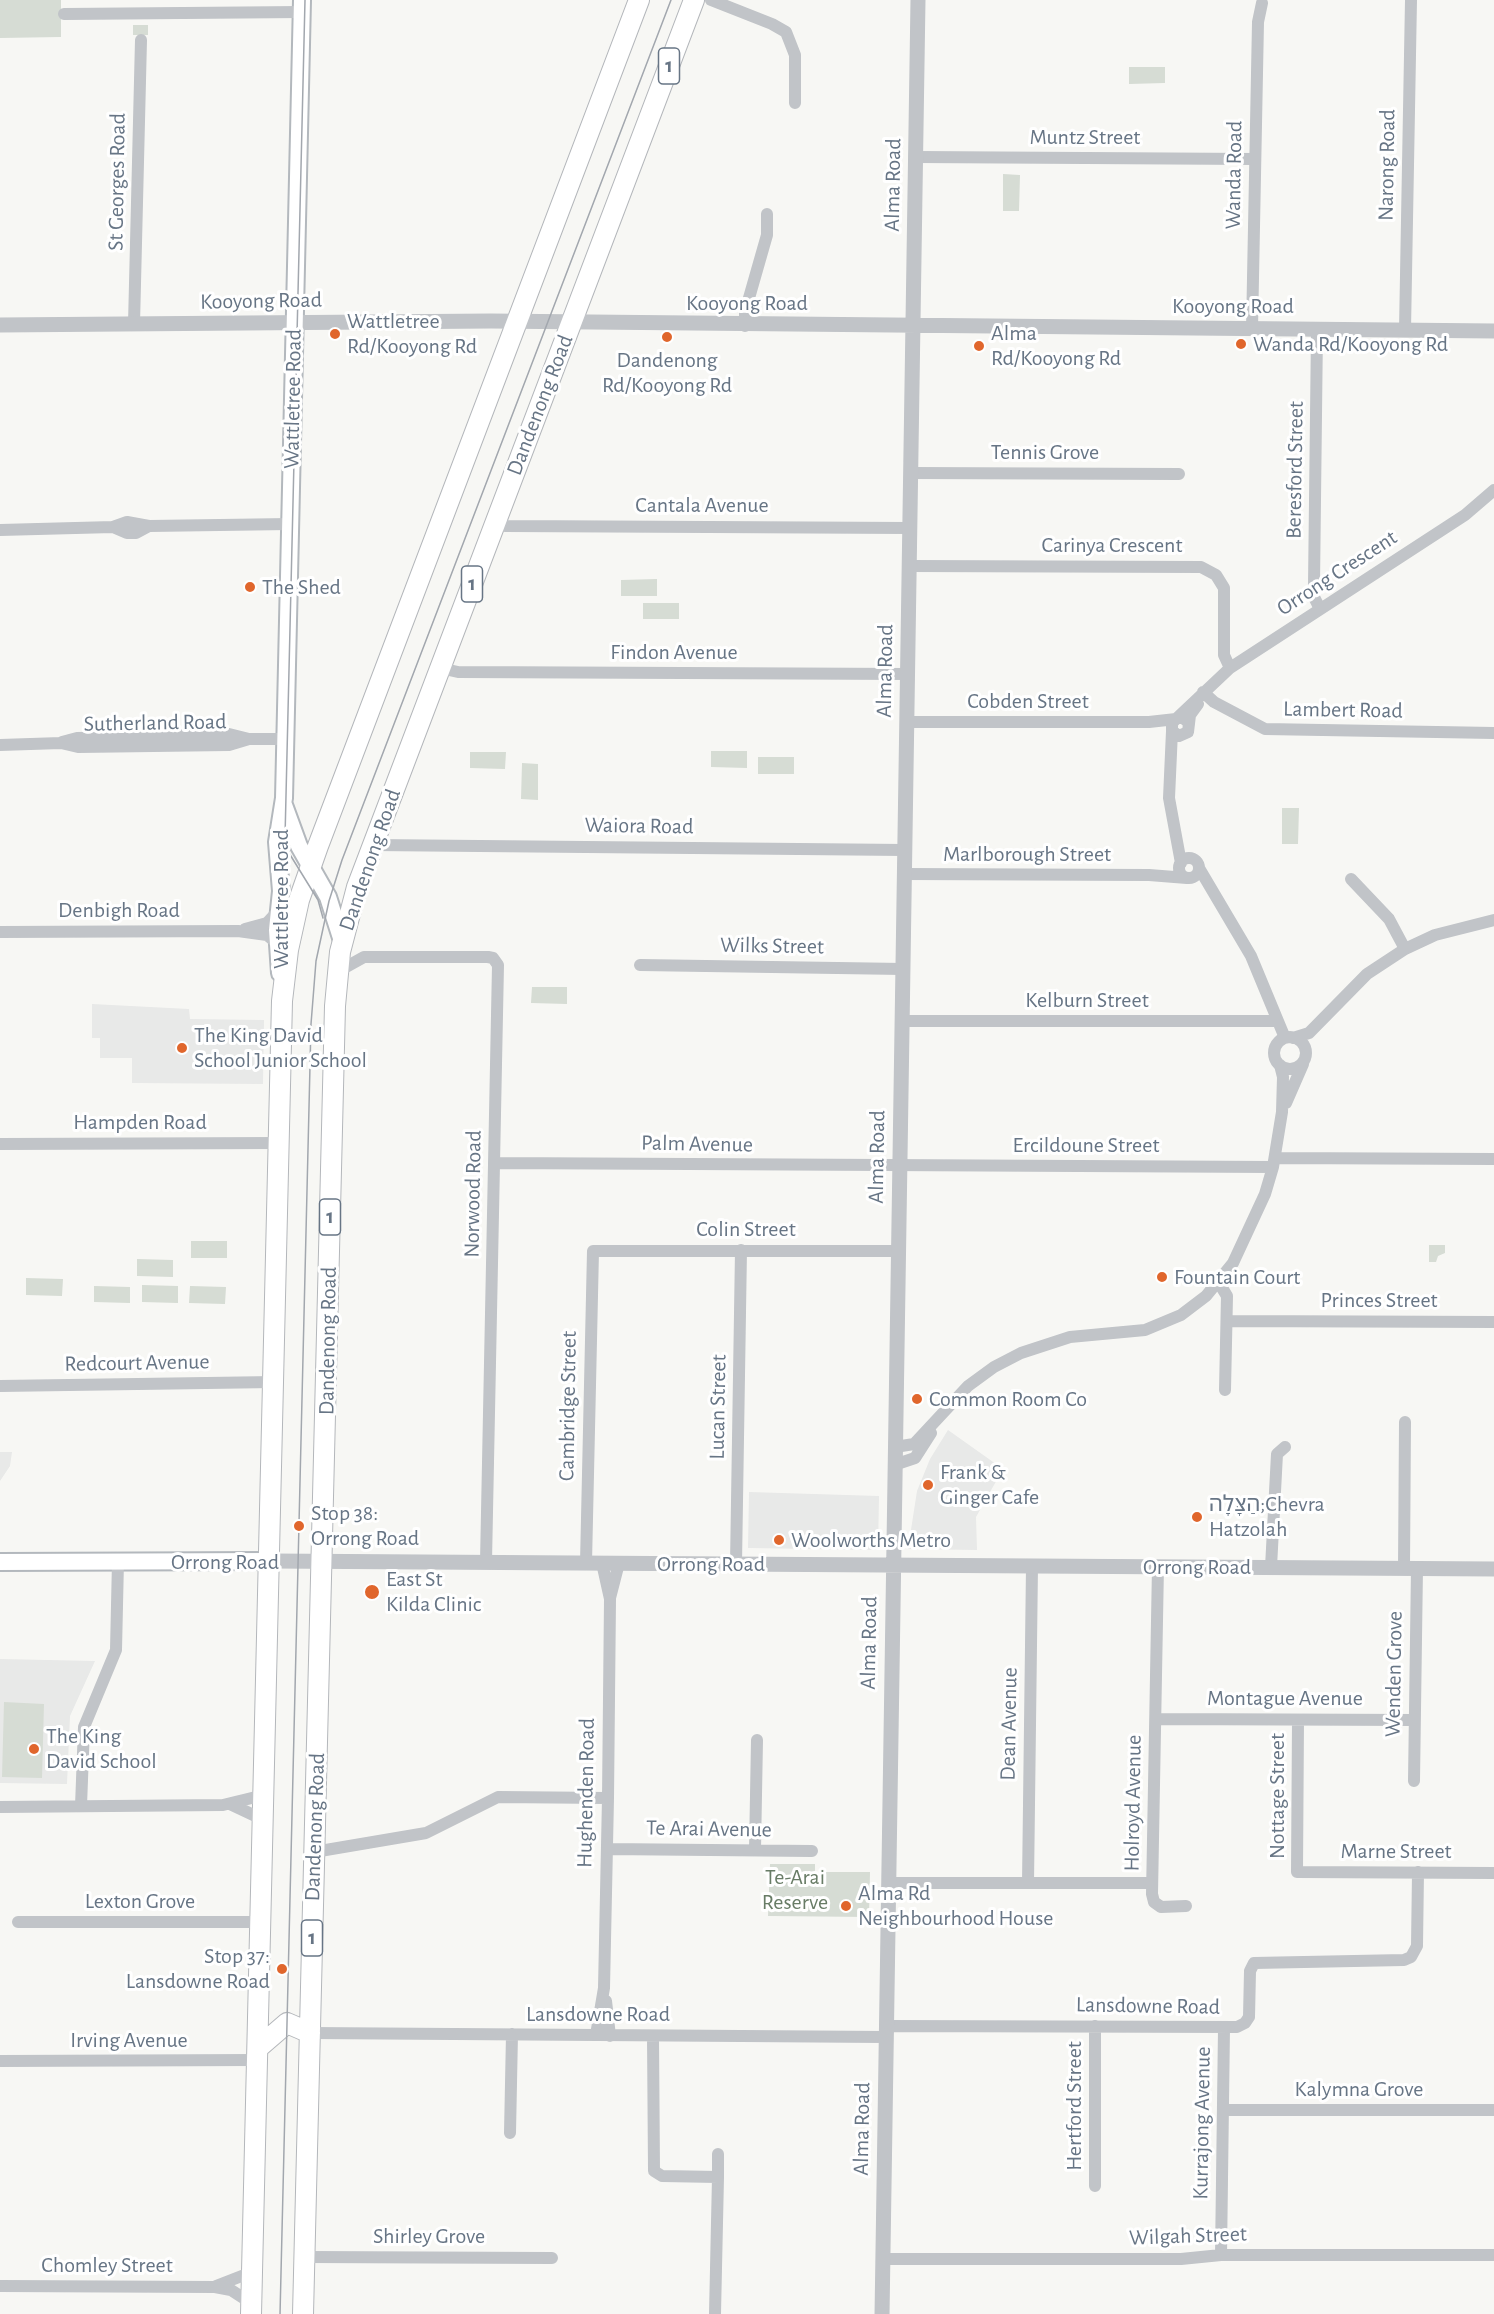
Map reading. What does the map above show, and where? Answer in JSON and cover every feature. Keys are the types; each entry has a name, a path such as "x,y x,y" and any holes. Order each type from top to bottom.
{"highway":[{"path":"251,2309 271,1562 282,1001 290,943 311,866 639,0"},
{"name":"Dandenong Road","path":"303,2314 337,972 342,942 351,904 373,844 694,0"},
{"path":"257,2054 287,2024 310,2033"}],"main road":[{"name":"Wattletree Road","path":"282,1001 278,943 280,903 277,842 284,798 302,6"},
{"name":"Wattletree Road","path":"284,798 297,843 328,897 342,942"},
{"name":"Orrong Road","path":"0,1562 271,1562"}],"street":[{"path":"711,0 772,24 786,32 795,55 795,103"},
{"name":"Alma Road","path":"882,2314 918,0"},
{"name":"Narong Road","path":"1405,330 1411,0"},
{"name":"Wanda Road","path":"1252,329 1258,22 1261,1"},
{"path":"64,14 302,6"},
{"name":"St Georges Road","path":"134,324 141,40"},
{"name":"Muntz Street","path":"916,157 1255,159"},
{"path":"745,326 745,312 767,235 767,214"},
{"name":"Kooyong Road","path":"0,325 516,322 745,326 1494,331"},
{"name":"Beresford Street","path":"1317,330 1314,597 1320,609"},
{"name":"Tennis Grove","path":"911,473 1179,474"},
{"name":"Orrong Crescent","path":"1274,1050 1274,1021 1251,956 1218,902 1188,864 1176,835 1168,798 1170,767 1178,726 1203,692 1230,668 1464,515 1494,490"},
{"path":"0,530 113,527 128,522 148,526 290,524"},
{"name":"Cantala Avenue","path":"495,522 514,526 910,528"},
{"name":"Carinya Crescent","path":"909,566 1201,567 1216,575 1224,588 1224,655 1230,668"},
{"name":"Findon Avenue","path":"440,668 458,672 908,674"},
{"name":"Lambert Road","path":"1203,692 1214,702 1265,729 1494,733"},
{"name":"Cobden Street","path":"907,722 1149,722 1178,726"},
{"name":"Sutherland Road","path":"0,745 61,743 78,747 229,745 249,739 285,739"},
{"name":"Waiora Road","path":"373,844 905,850"},
{"path":"1188,864 1180,871 1188,878"},
{"name":"Marlborough Street","path":"1149,875 1188,864"},
{"name":"Marlborough Street","path":"904,874 1149,875 1188,878"},
{"name":"Orrong Crescent","path":"1188,878 1218,902"},
{"path":"1351,879 1389,919 1405,949"},
{"name":"Denbigh Road","path":"238,930 267,923 275,918 280,903"},
{"path":"895,1447 914,1444 968,1386 994,1367 1021,1353 1070,1337 1132,1332 1169,1322 1194,1306 1219,1283 1248,1235 1274,1163 1282,1112 1283,1077 1274,1050 1289,1038 1304,1036 1320,1023 1367,974 1405,949 1444,932 1494,920"},
{"name":"Denbigh Road","path":"0,932 238,930 269,936 278,943"},
{"path":"342,942 364,957"},
{"name":"Norwood Road","path":"337,972 364,957 488,957 496,961 499,975 486,1562"},
{"name":"Wilks Street","path":"640,965 903,969"},
{"name":"Kelburn Street","path":"902,1021 1274,1021"},
{"name":"Orrong Crescent","path":"1274,1021 1289,1038"},
{"path":"1282,1112 1320,1023"},
{"path":"1280,1065 1294,1069 1304,1058 1303,1043 1289,1038"},
{"name":"Hampden Road","path":"0,1144 280,1143"},
{"name":"Ercildoune Street","path":"899,1166 1494,1160"},
{"name":"Palm Avenue","path":"495,1163 899,1166"},
{"name":"Lucan Street","path":"736,1564 741,1250"},
{"name":"Colin Street","path":"593,1251 898,1251"},
{"name":"Cambridge Street","path":"593,1251 594,1563"},
{"path":"1219,1283 1227,1292 1225,1390"},
{"name":"Princes Street","path":"1227,1321 1494,1322"},
{"name":"Redcourt Avenue","path":"0,1386 275,1382"},
{"path":"894,1465 915,1458 938,1418"},
{"name":"Wenden Grove","path":"1406,1422 1414,1781"},
{"path":"1271,1567 1277,1454 1285,1447"},
{"path":"81,1806 84,1727 116,1650 118,1562"},
{"name":"Orrong Road","path":"271,1562 1494,1569"},
{"name":"Hughenden Road","path":"594,1563 610,1599"},
{"name":"Hughenden Road","path":"596,2036 604,1988 610,1599 619,1563"},
{"name":"Dean Avenue","path":"1028,1883 1032,1566"},
{"name":"Holroyd Avenue","path":"888,1883 1152,1883 1158,1566"},
{"name":"Montague Avenue","path":"1156,1719 1414,1720"},
{"name":"Nottage Street","path":"1297,1872 1298,1720"},
{"path":"754,1850 757,1740"},
{"path":"0,1807 230,1804 264,1796"},
{"path":"314,1852 426,1833 498,1797 608,1798"},
{"path":"230,1804 264,1820"},
{"name":"Te Arai Avenue","path":"607,1849 812,1851"},
{"name":"Marne Street","path":"1297,1872 1494,1873"},
{"name":"Lansdowne Road","path":"310,2033 653,2036 1095,2026 1237,2027 1248,2020 1250,1971 1256,1962 1409,1959 1417,1946 1418,1872"},
{"path":"1152,1883 1153,1899 1157,1905 1186,1906"},
{"name":"Lexton Grove","path":"18,1922 261,1922"},
{"name":"Hughenden Road","path":"604,1988 610,2036"},
{"name":"Hertford Street","path":"1095,2026 1095,2186"},
{"name":"Kurrajong Avenue","path":"1221,2255 1224,2028"},
{"path":"510,2133 512,2034"},
{"path":"653,2036 654,2171 662,2176 718,2177"},
{"name":"Irving Avenue","path":"0,2061 257,2054"},
{"name":"Kalymna Grove","path":"1224,2110 1494,2110"},
{"path":"715,2314 718,2154"},
{"name":"Wilgah Street","path":"883,2259 1181,2259 1221,2255 1494,2255"},
{"name":"Shirley Grove","path":"305,2257 552,2259"},
{"name":"Chomley Street","path":"215,2287 252,2272"},
{"name":"Chomley Street","path":"0,2286 215,2287 231,2290 251,2309"}],"shaded area":[{"name":"The King David School Junior School","path":"92,1004 189,1009 190,1019 264,1020 263,1084 132,1083 132,1058 100,1058 100,1038 92,1038"},
{"path":"948,1430 1003,1469 976,1517 977,1550 908,1549 917,1491 930,1459"},
{"path":"0,1452 12,1452 10,1466 0,1481"},
{"path":"749,1492 879,1496 878,1550 748,1548"},
{"name":"The King David School","path":"0,1659 95,1661 70,1716 67,1784 0,1783"}],"green space":[{"path":"0,0 61,0 61,37 0,38"},
{"path":"133,25 148,25 148,35 133,35"},
{"path":"1129,67 1165,67 1165,83 1129,84"},
{"path":"1003,174 1020,175 1019,211 1003,211"},
{"path":"657,579 657,596 621,596 621,580"},
{"path":"643,603 679,603 679,619 643,619"},
{"path":"711,751 747,751 747,768 711,767"},
{"path":"470,752 506,752 505,769 470,768"},
{"path":"758,757 794,757 794,774 758,774"},
{"path":"522,763 538,764 538,800 521,799"},
{"path":"1282,808 1299,808 1298,844 1282,844"},
{"path":"532,987 567,987 567,1004 531,1003"},
{"path":"191,1241 227,1241 227,1258 191,1258"},
{"path":"1429,1245 1445,1245 1445,1253 1438,1256 1436,1262 1429,1262"},
{"path":"137,1259 173,1260 173,1277 137,1276"},
{"path":"26,1278 63,1279 62,1296 26,1295"},
{"path":"142,1285 178,1286 178,1303 142,1302"},
{"path":"94,1286 130,1287 130,1303 94,1302"},
{"path":"190,1286 226,1287 225,1304 189,1303"},
{"path":"4,1702 44,1704 42,1778 2,1777"},
{"name":"Te-Arai Reserve","path":"770,1864 815,1864 815,1872 870,1872 869,1917 768,1916"}],"tram line":[{"path":"305,0 285,837 289,853 318,900 323,918"},
{"path":"280,2314 311,1024 316,961 329,901 342,860 671,0"}],"place":[{"name":"Wattletree Rd/Kooyong Rd","path":"335,334"},
{"name":"Dandenong Rd/Kooyong Rd","path":"667,337"},
{"name":"Wanda Rd/Kooyong Rd","path":"1241,344"},
{"name":"Alma Rd/Kooyong Rd","path":"979,346"},
{"name":"The Shed","path":"250,587"},
{"name":"The King David School Junior School","path":"182,1048"},
{"name":"Fountain Court","path":"1162,1277"},
{"name":"Common Room Co","path":"917,1399"},
{"name":"Frank & Ginger Cafe","path":"928,1485"},
{"name":"הַצָּלָה;Chevra Hatzolah","path":"1197,1517"},
{"name":"Stop 38: Orrong Road","path":"299,1526"},
{"name":"Woolworths Metro","path":"779,1540"},
{"name":"East St Kilda Clinic","path":"372,1592"},
{"name":"The King David School","path":"34,1749"},
{"name":"Alma Rd Neighbourhood House","path":"846,1906"},
{"name":"Stop 37: Lansdowne Road","path":"282,1969"}]}
